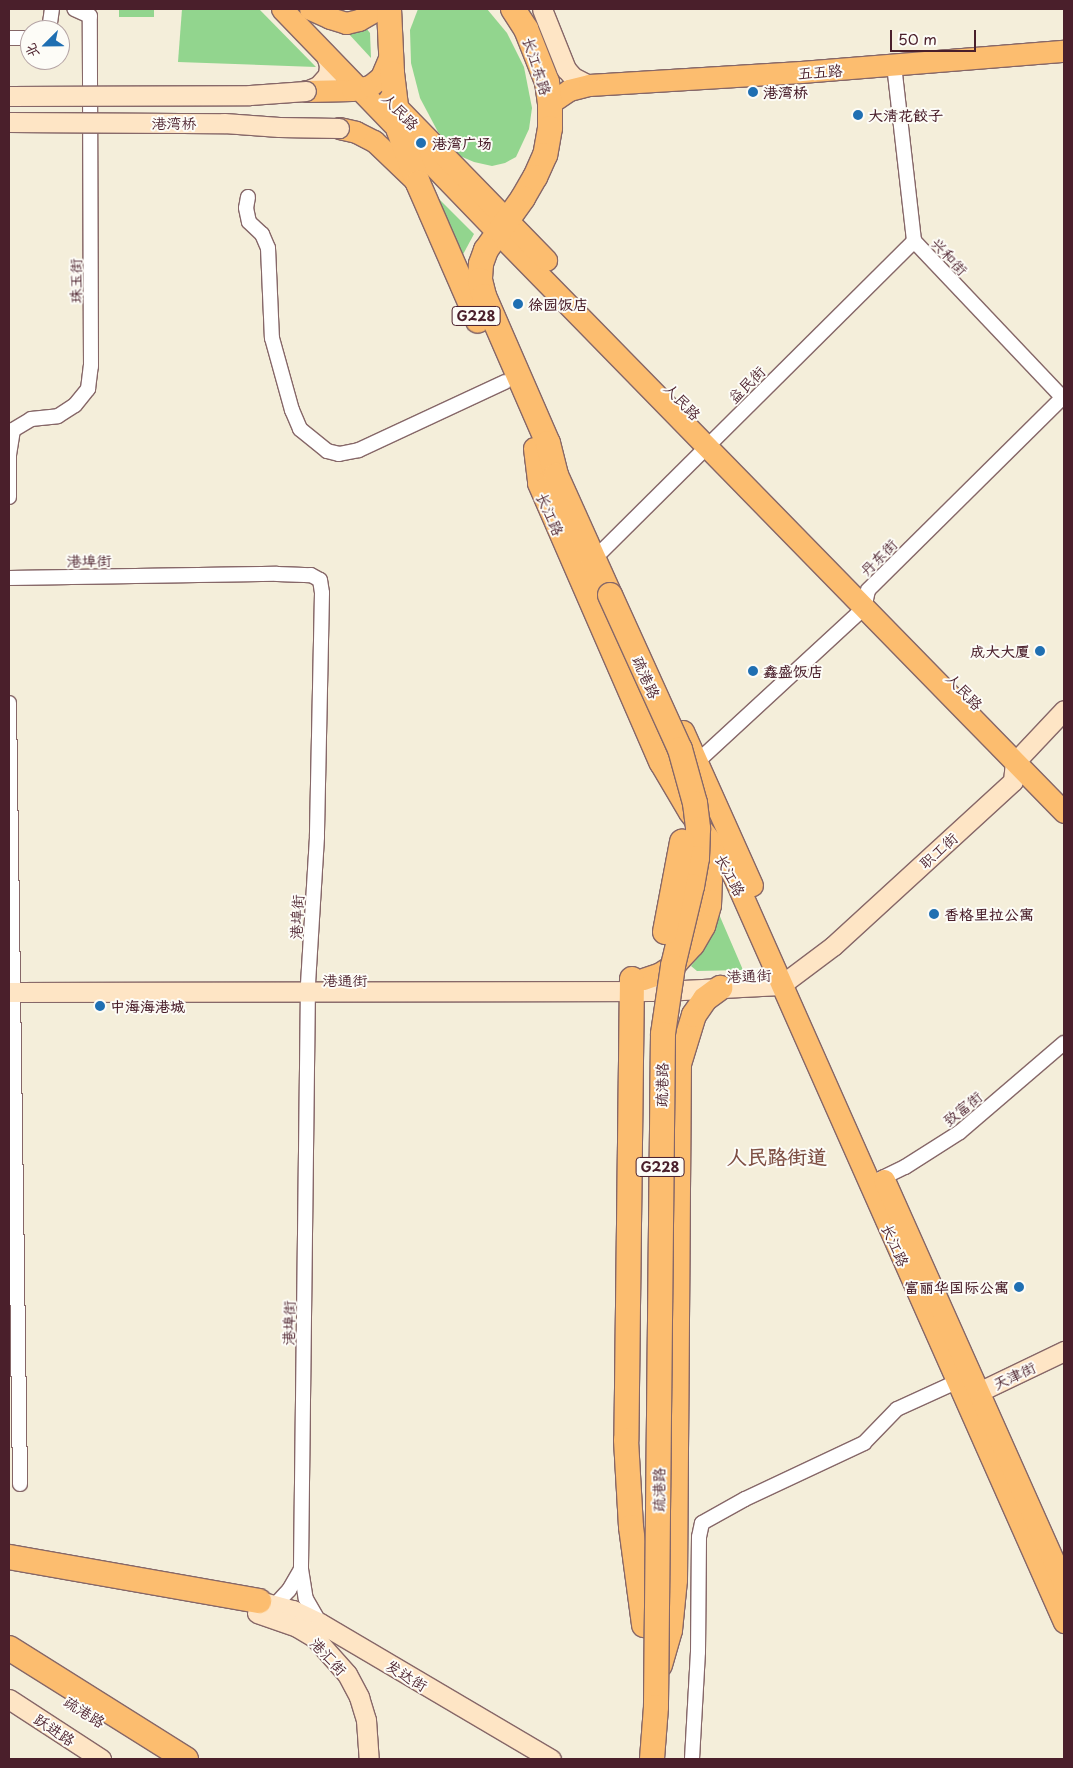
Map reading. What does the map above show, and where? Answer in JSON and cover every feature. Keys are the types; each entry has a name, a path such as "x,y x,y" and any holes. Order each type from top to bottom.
{"highway":[{"name":"G228","path":"388,9 395,105 399,131"},
{"name":"长江东路","path":"502,226 524,198 544,155 550,128 550,103 538,55 526,29 513,9"},
{"name":"长江路","path":"399,131 418,183 505,382 541,446"},
{"name":"长江路","path":"502,226 486,250 481,264 480,280 484,296 541,446"},
{"name":"疏港路","path":"541,446 670,753 678,777 683,810 682,854 658,965 649,1033 643,1707 638,1759"},
{"name":"疏港路","path":"606,597 680,749 695,803 698,829 697,858 673,966 662,1043 656,1679 652,1759"},
{"path":"636,983 630,1177 626,1440 631,1527 644,1625"},
{"path":"656,1679 670,1630 675,1580 680,1064 685,1039 694,1015 705,1000 720,988"},
{"path":"9,1557 264,1606"},
{"path":"9,1572 264,1606"},
{"name":"疏港路","path":"9,1648 22,1666 162,1759"},
{"path":"22,1666 186,1759"}],"main road":[{"name":"人民路","path":"282,9 325,53 395,105 502,226 1019,757 1064,812"},
{"name":"人民路","path":"303,9 367,86 399,131 502,226"},
{"path":"310,9 346,23 359,20 378,9"},
{"name":"五五路","path":"550,103 569,90 589,85 894,65 1064,51"},
{"path":"306,91 367,86 381,77 391,53"},
{"path":"339,128 356,132 374,141 418,183"},
{"path":"522,247 520,208 524,198"},
{"path":"541,446 566,471 697,762 783,978"},
{"name":"长江路","path":"541,446 538,483 660,763 689,812 734,877 783,978 968,1387 1064,1585"},
{"name":"人民路","path":"1019,757 1064,792"},
{"path":"636,983 660,973 677,962 693,946 704,926 710,905 711,880 704,853 689,812"},
{"name":"长江路","path":"968,1387 1064,1622"}],"street":[{"name":"珠玉街","path":"9,497 10,455 13,430 31,419 58,416 75,406 88,389 91,366 90,16 74,9"},
{"path":"542,9 566,69 573,77 589,85"},
{"path":"306,91 318,86 328,75 329,65 325,53"},
{"name":"兴和街","path":"894,65 914,241 1064,398"},
{"name":"港湾桥","path":"9,96 250,95 306,91"},
{"name":"港湾桥","path":"9,122 224,122 279,128 339,128"},
{"path":"248,197 246,208 249,222 262,234 268,248 272,338 292,410 300,429 327,451 339,454 358,450 505,382"},
{"name":"益民街","path":"602,551 914,241"},
{"name":"丹东街","path":"697,762 866,599 1064,398"},
{"name":"港埠街","path":"9,578 294,574 311,575 320,580 322,593 317,837 308,986 302,1569 306,1599 320,1623"},
{"path":"9,703 10,987 20,1484"},
{"name":"职工街","path":"783,978 833,946 1013,781 1019,757 1064,710"},
{"name":"港通街","path":"636,983 720,988 783,978"},
{"name":"港通街","path":"10,987 636,983 783,978"},
{"name":"致富街","path":"876,1181 905,1167 960,1132 1064,1043"},
{"name":"天津街","path":"968,1387 1064,1351"},
{"path":"692,1759 698,1652 699,1537 702,1523 744,1499 864,1443 897,1409 968,1387"},
{"path":"264,1606 290,1590 302,1569"},
{"name":"发达街","path":"264,1606 320,1623 340,1648 551,1759"},
{"name":"港汇街","path":"264,1606 315,1638 340,1648 355,1666 366,1686 375,1714 380,1759"},
{"name":"港汇街","path":"340,1648 347,1674 359,1697 366,1720 369,1759"},
{"name":"跃进路","path":"9,1698 101,1759"}],"green space":[{"path":"119,9 154,9 154,17 119,17"},
{"path":"182,9 259,9 316,67 178,62"},
{"name":"港湾广场","path":"418,9 487,9 507,33 524,67 532,108 529,129 516,157 505,163 492,166 474,162 460,156 438,132 420,98 411,63 410,30"},
{"path":"366,28 370,33 371,58 347,32"},
{"path":"431,191 474,234 460,260"},
{"path":"715,905 743,970 697,971 691,966 703,951 710,936"}],"place":[{"name":"港湾桥","path":"753,92"},
{"name":"大清花餃子","path":"858,115"},
{"name":"港湾广场","path":"421,143"},
{"name":"徐园饭店","path":"518,304"},
{"name":"成大大厦","path":"1040,651"},
{"name":"鑫盛饭店","path":"753,671"},
{"name":"香格里拉公寓","path":"934,914"},
{"name":"中海海港城","path":"100,1006"},
{"name":"富丽华国际公寓","path":"1019,1287"}],"district":[{"name":"人民路街道","path":"777,1156"}]}
